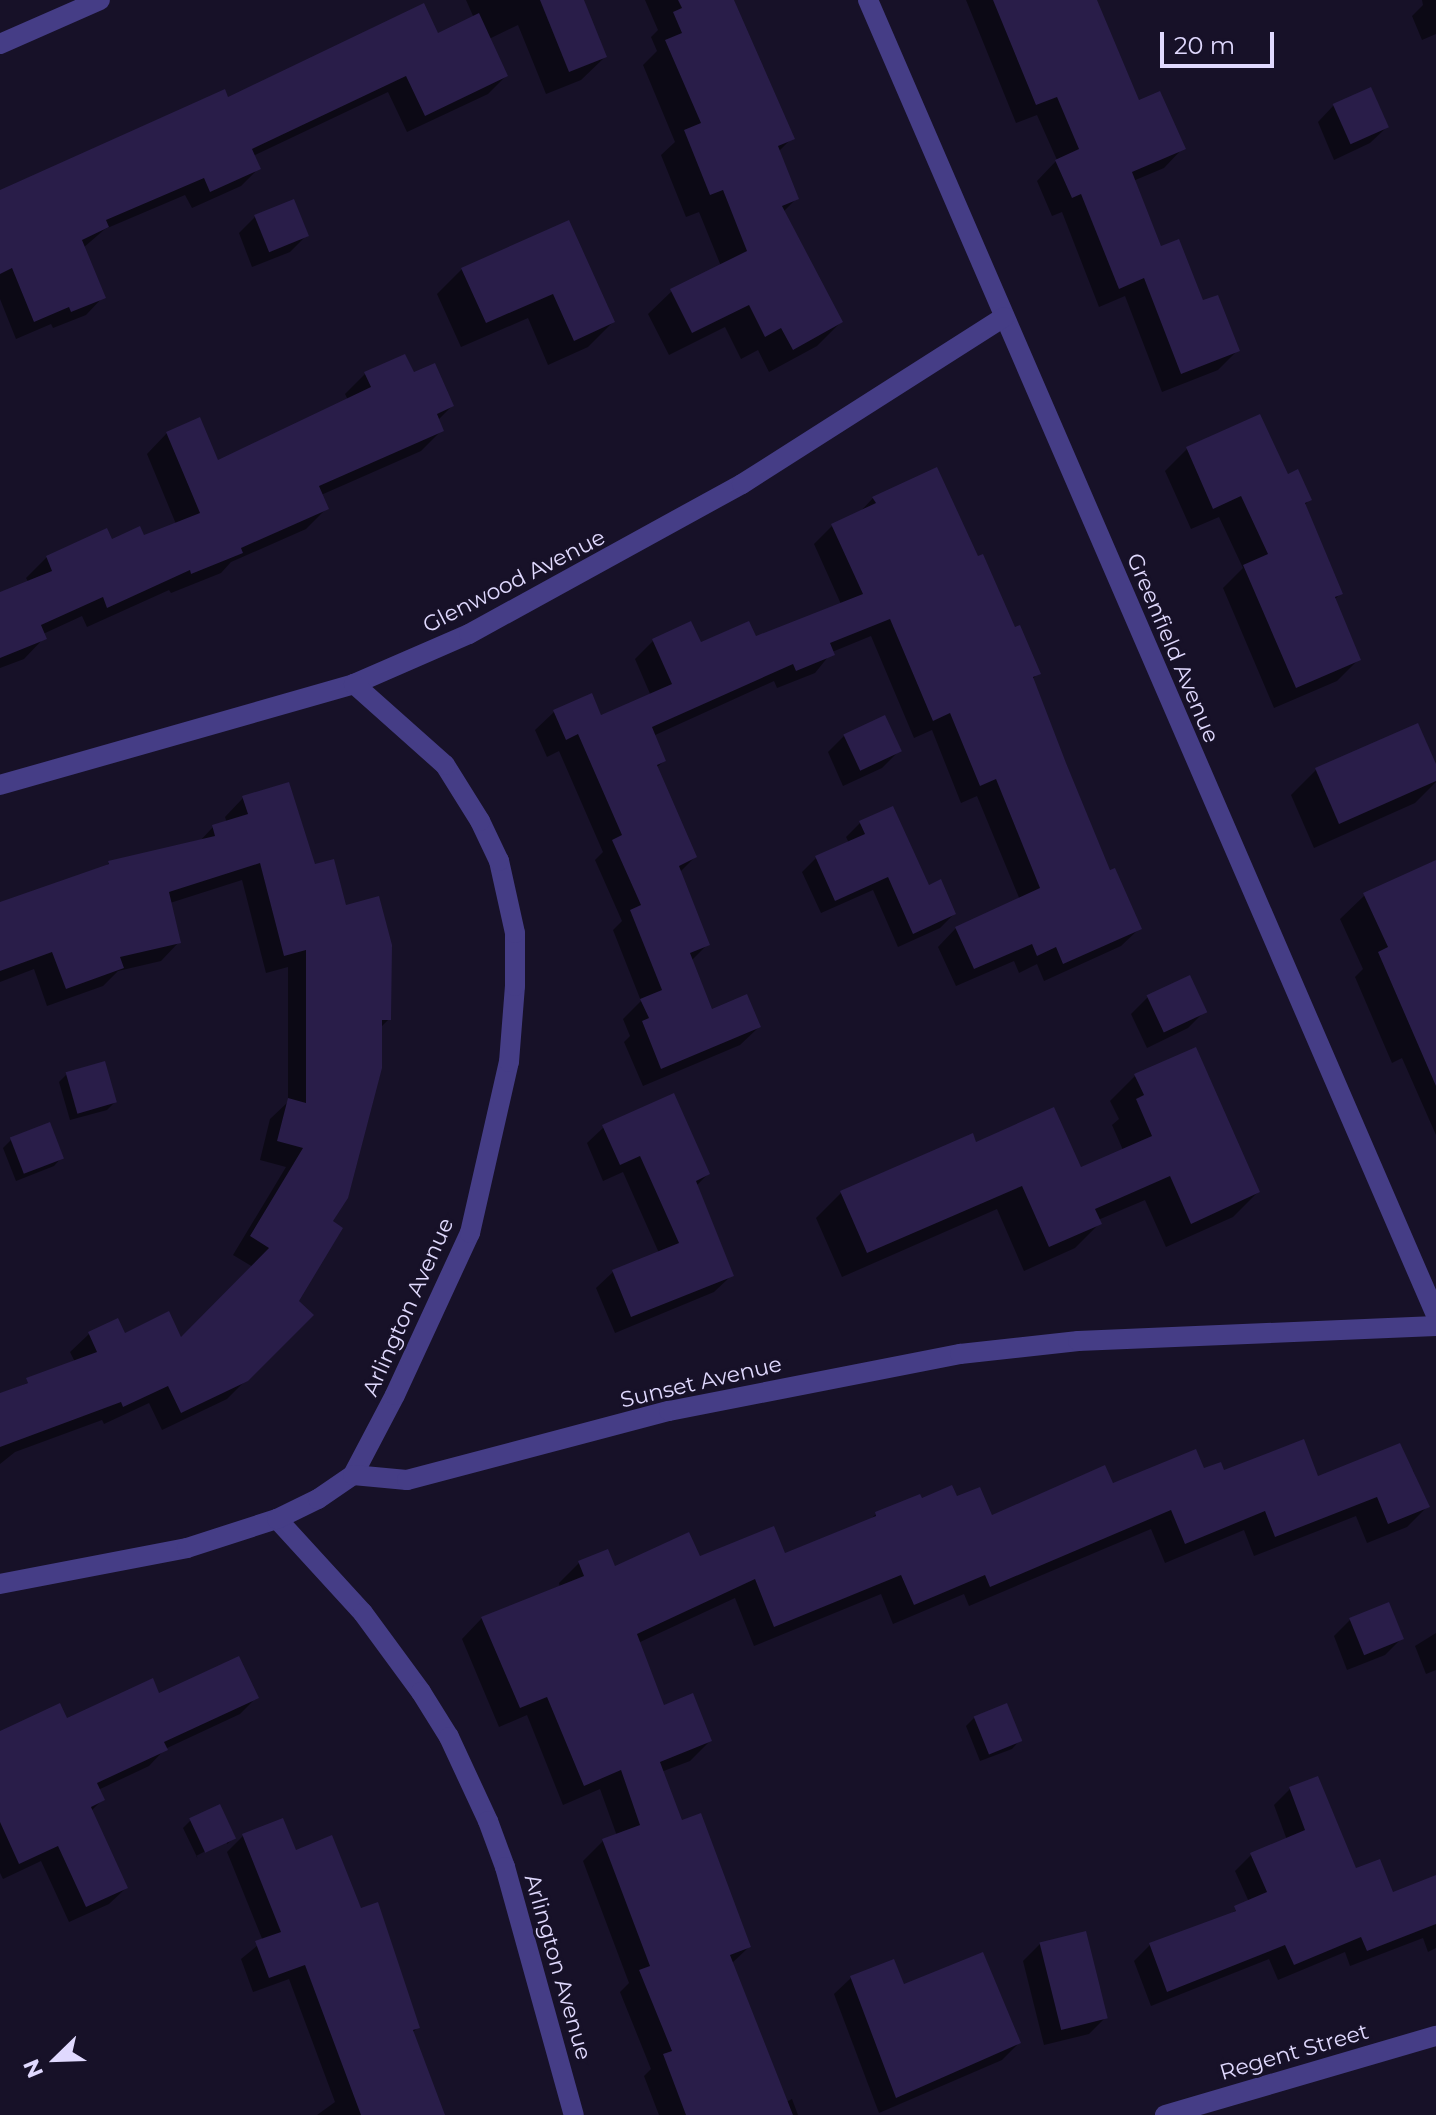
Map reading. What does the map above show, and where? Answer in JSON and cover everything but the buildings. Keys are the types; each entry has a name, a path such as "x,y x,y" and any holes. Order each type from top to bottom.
{"street":[{"path":"0,44 100,0"},
{"name":"Greenfield Avenue","path":"868,0 1436,1315"},
{"name":"Glenwood Avenue","path":"0,785 354,684 469,634 742,484 1004,317"},
{"name":"Arlington Avenue","path":"353,1475 395,1395 470,1233 509,1062 515,986 515,933 499,861 480,821 445,765 354,684"},
{"name":"Sunset Avenue","path":"353,1475 407,1480 669,1411 960,1354 1078,1341 1436,1326"},
{"path":"0,1584 187,1548 277,1519 318,1499 353,1475"},
{"name":"Arlington Avenue","path":"277,1519 363,1613 421,1692 449,1737 488,1821 505,1867 574,2115"},
{"name":"Regent Street","path":"1165,2115 1436,2036"}]}
